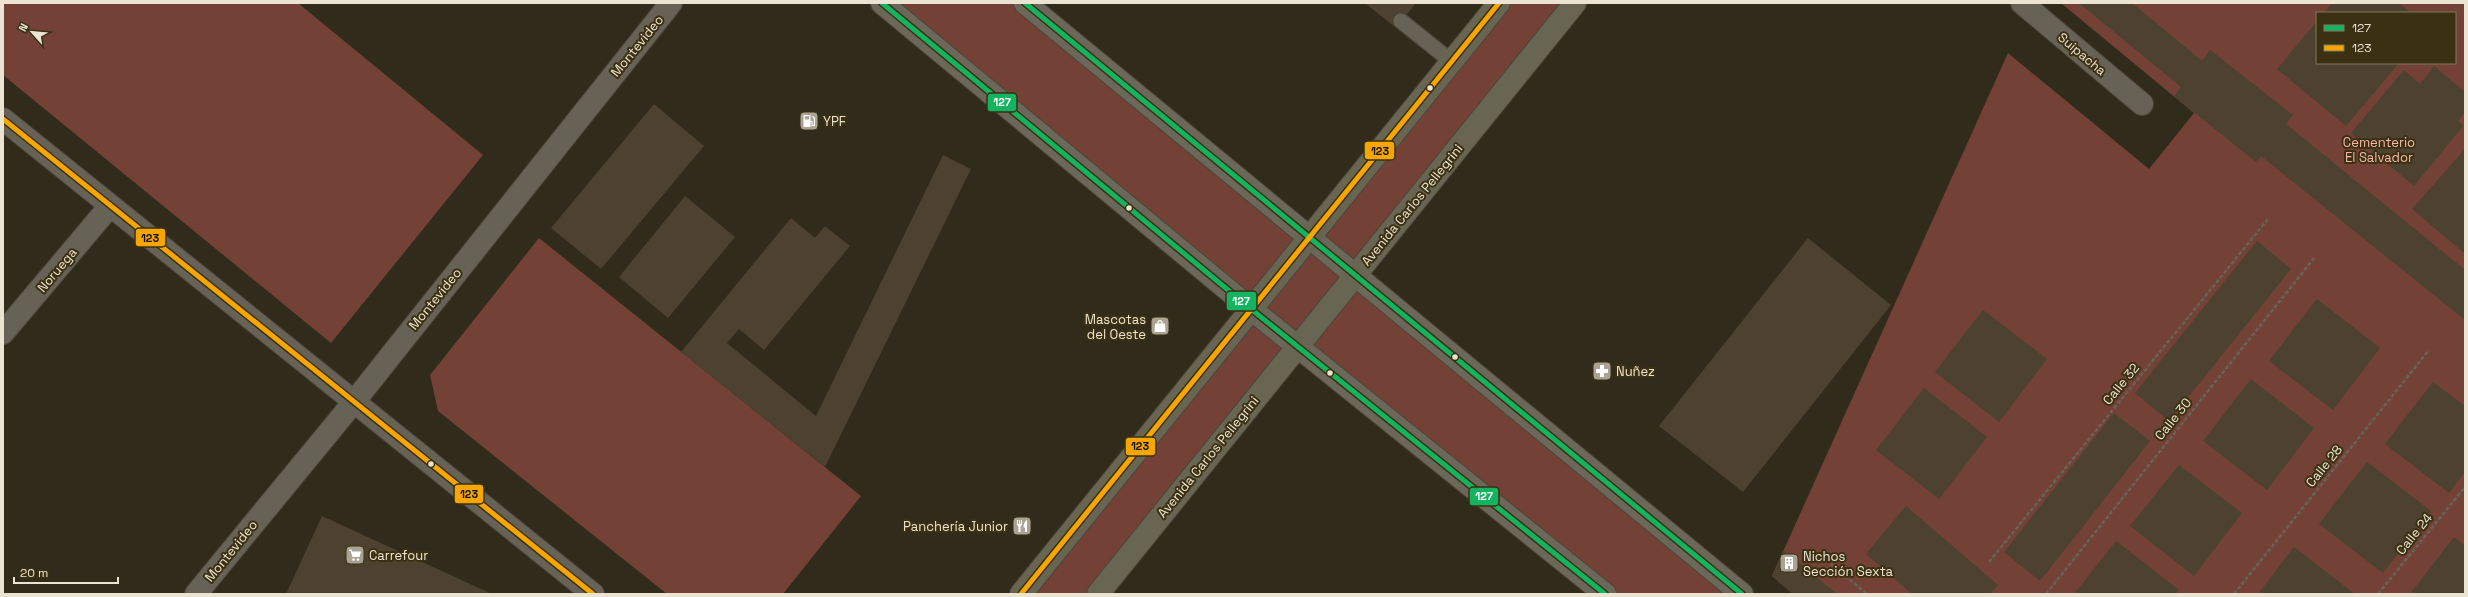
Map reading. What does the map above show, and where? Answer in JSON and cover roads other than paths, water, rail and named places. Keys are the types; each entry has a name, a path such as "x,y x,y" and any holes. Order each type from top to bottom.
{"main road":[{"path":"882,3 1251,309 1606,594"},
{"path":"1025,3 1308,238 1355,275 1742,594"},
{"path":"1021,594 1499,3"},
{"name":"Avenida Carlos Pellegrini","path":"1098,594 1575,3"}],"street":[{"name":"Montevideo","path":"196,594 353,403 671,3"},
{"name":"Suipacha","path":"2022,3 2142,104"},
{"path":"3,119 353,403 593,594"},
{"name":"Noruega","path":"3,333 110,206"}],"lane":[{"path":"1401,21 1451,61"}],"place":[{"name":"YPF","path":"809,121"},
{"name":"Mascotas del Oeste","path":"1160,326"},
{"name":"Nuñez","path":"1602,371"},
{"name":"Panchería Junior","path":"1022,526"},
{"name":"Carrefour","path":"355,555"},
{"name":"Nichos Sección Sexta","path":"1789,563"}],"park label":[{"name":"Cementerio El Salvador","path":"2379,150"}]}
